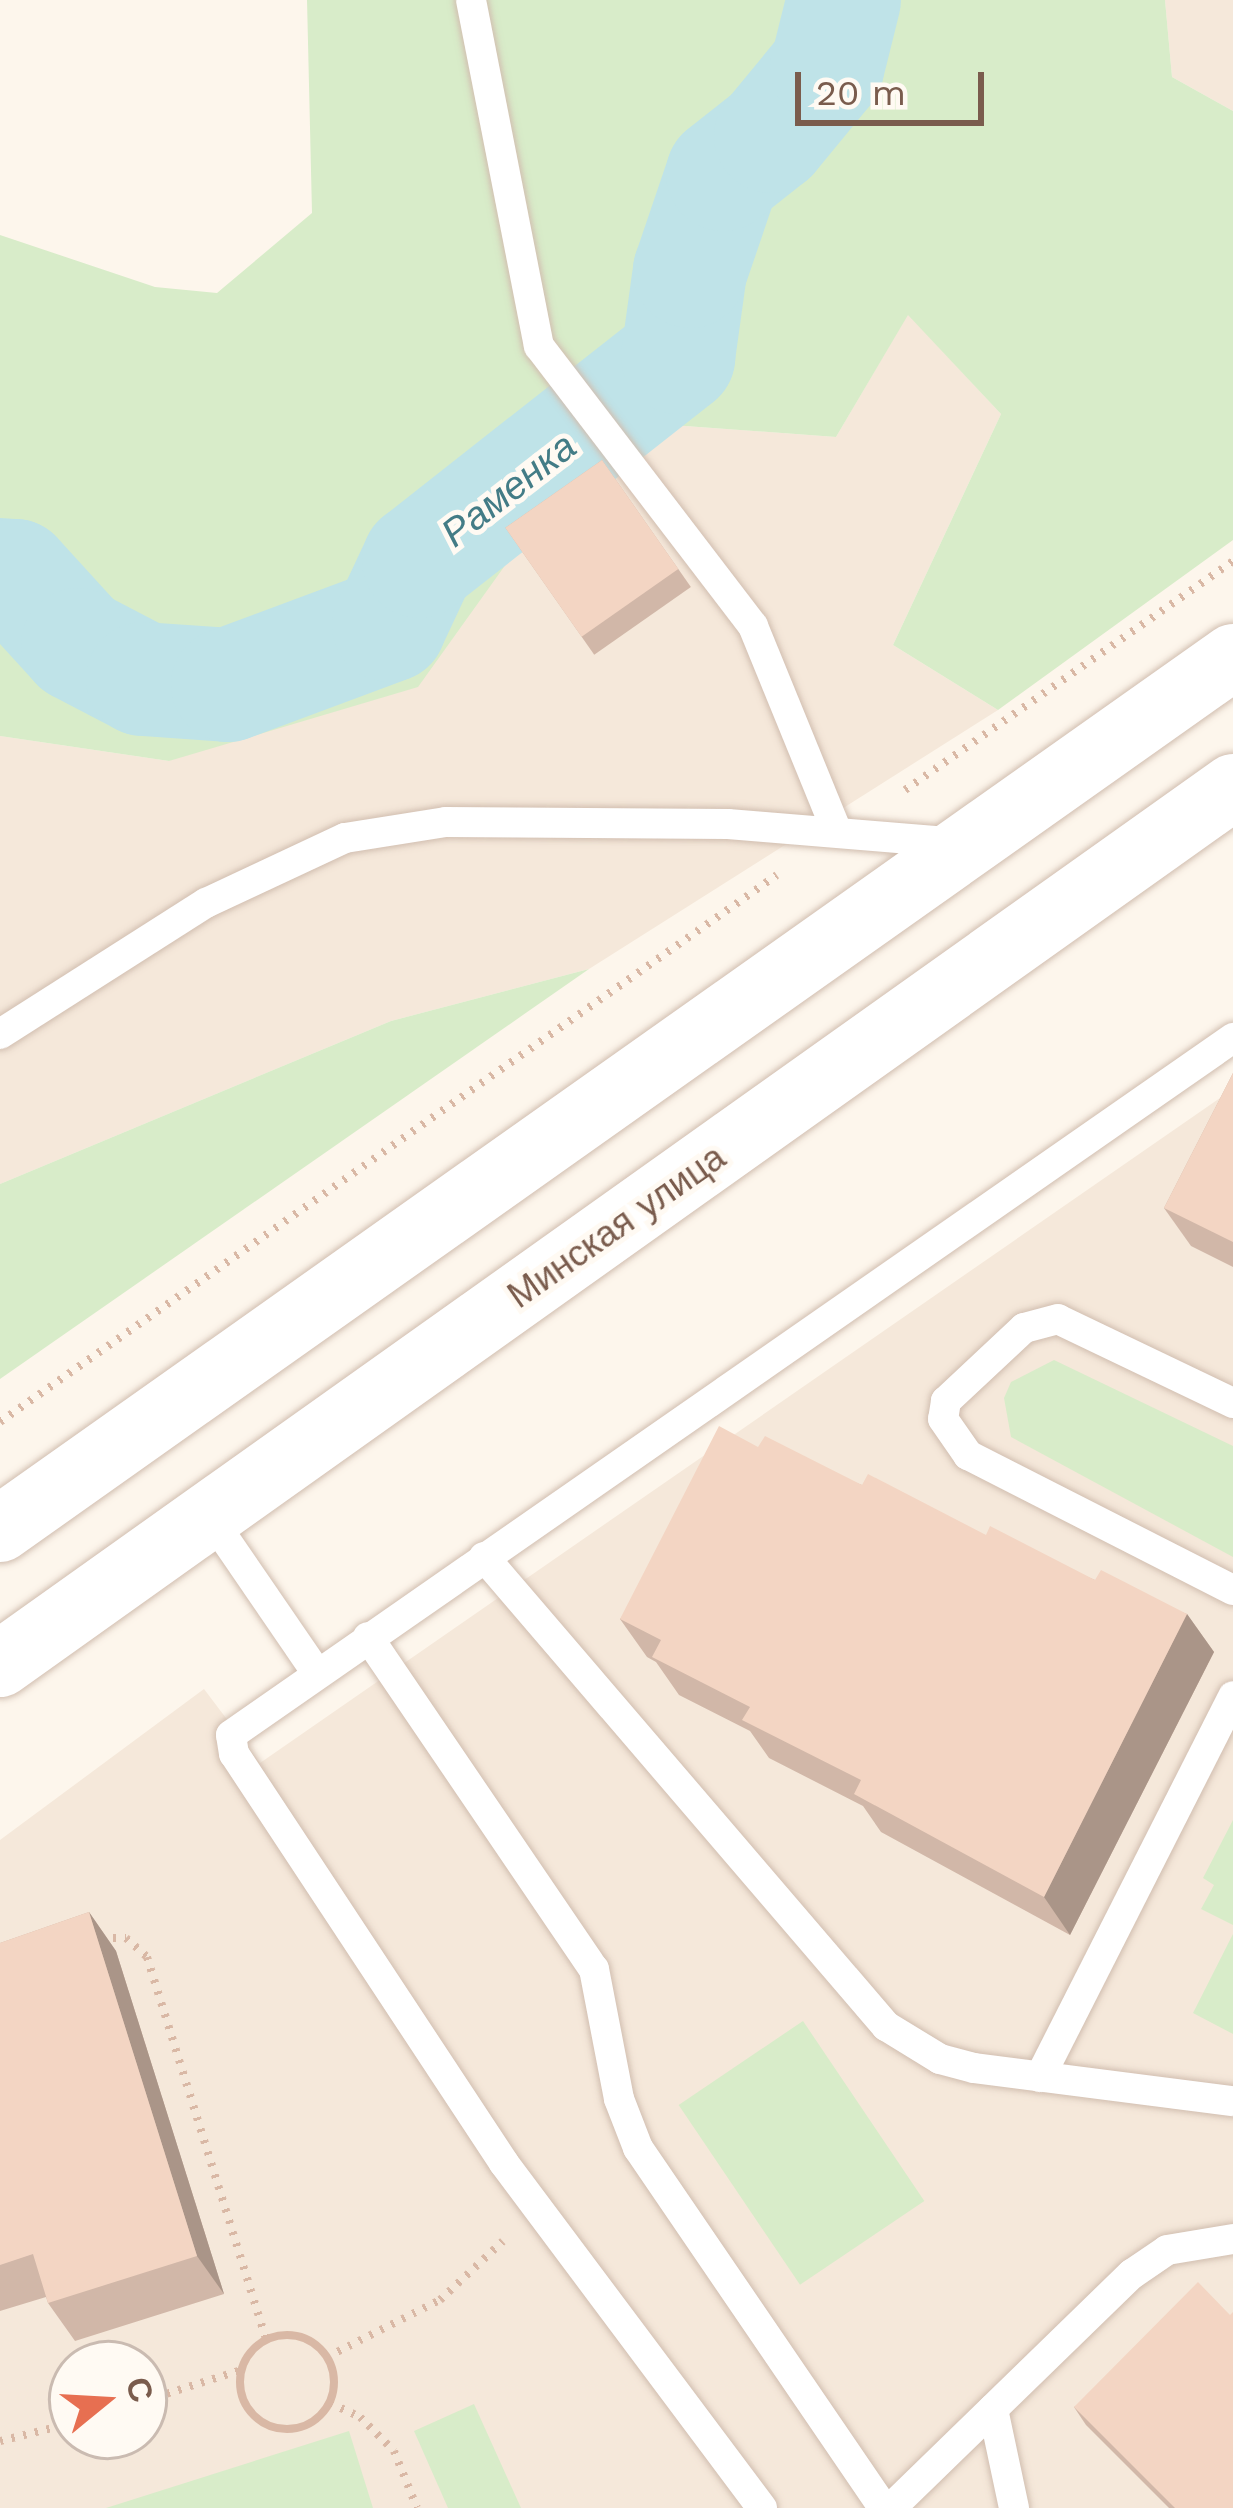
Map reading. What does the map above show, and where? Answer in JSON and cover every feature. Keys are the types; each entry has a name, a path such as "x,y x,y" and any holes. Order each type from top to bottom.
{"main road":[{"path":"0,1529 1233,657"},
{"name":"Минская улица","path":"0,1664 1233,788"}],"lane":[{"path":"471,0 539,346 753,626 837,832"},
{"path":"0,1034 206,903 345,838 446,822 837,832 974,844"},
{"path":"762,2508 533,2202 231,1748 234,1730 1233,1039"},
{"path":"1233,1403 1058,1318 1024,1328 946,1401 944,1419 968,1455 1233,1590"},
{"path":"210,1517 317,1673"},
{"path":"484,1557 886,2026 940,2059 1233,2102"},
{"path":"368,1637 595,1969 619,2099 638,2148 887,2508 1132,2274 1167,2250 1233,2240"},
{"path":"1040,2077 1233,1696"},
{"path":"994,2409 1014,2508"}],"path":[{"path":"0,1422 837,832 969,750 1233,561"},
{"path":"101,1938 126,1938 147,1958 266,2339"},
{"path":"327,2357 440,2300 533,2202"},
{"path":"168,2393 241,2370 266,2339 289,2334 327,2357 335,2380 330,2403 294,2430 271,2427 251,2414 241,2370"},
{"path":"330,2403 360,2417 394,2451 417,2508"},
{"path":"0,2441 48,2429"}],"shaded area":[{"path":"1165,0 1233,0 1233,111 1172,77"},
{"path":"908,314 1001,414 893,645 998,710 589,969 391,1021 0,1184 0,736 169,761 524,539 644,423 836,437"},
{"path":"1233,1089 1233,2508 0,2508 0,1840 204,1689 260,1763"}],"green space":[{"path":"307,0 1165,0 1172,77 1233,111 1233,540 998,710 893,645 1001,414 908,315 836,437 644,423 524,539 418,687 169,761 0,736 0,235 155,287 217,293 312,213"},
{"path":"589,969 0,1379 0,1184 391,1021"},
{"path":"1054,1360 1233,1446 1233,1557 1011,1437 1004,1398 1011,1382"},
{"path":"1233,1820 1233,1925 1201,1909 1214,1885 1203,1878"},
{"path":"1233,1934 1233,2034 1193,2013"},
{"path":"803,2021 924,2201 800,2285 679,2105"},
{"path":"474,2404 521,2508 448,2508 414,2431"},
{"path":"349,2431 373,2508 106,2508"}],"building":[{"path":"602,460 678,569 582,637 505,528"},
{"path":"1233,1073 1233,1242 1164,1208"},
{"path":"719,1426 758,1447 765,1436 862,1485 868,1474 986,1535 990,1526 1095,1580 1101,1570 1187,1614 1044,1897 854,1794 861,1780 742,1720 750,1707 652,1657 661,1640 620,1619"},
{"path":"89,1912 197,2256 48,2303 33,2254 0,2265 0,1943"},
{"path":"1198,2282 1230,2315 1233,2312 1233,2508 1175,2508 1074,2407"}],"waterway":[{"name":"Раменка","path":"0,575 15,576 78,645 143,679 228,685 389,625 419,561 678,357 690,271 723,174 771,136 827,68 844,0"}]}
